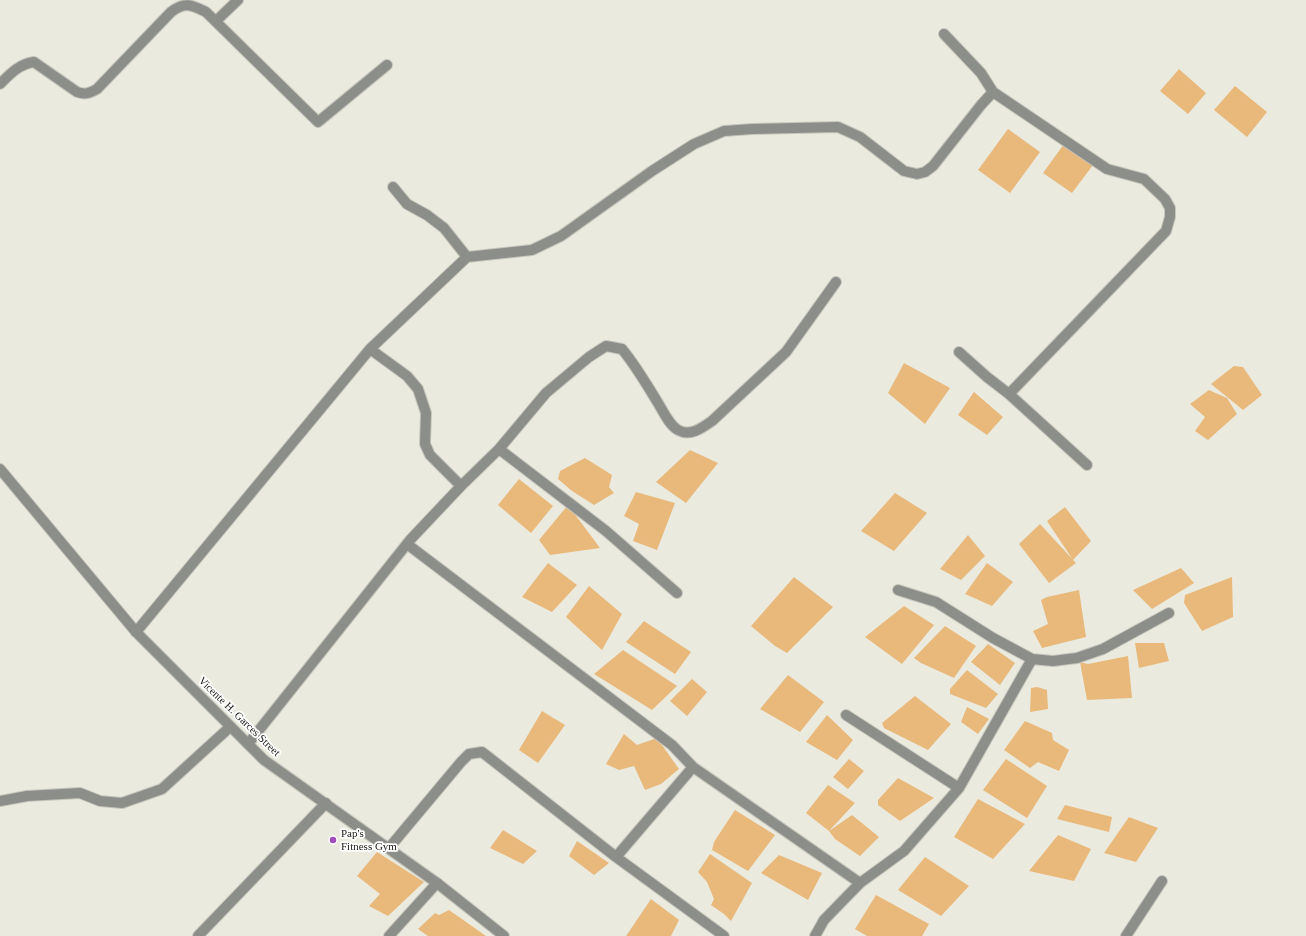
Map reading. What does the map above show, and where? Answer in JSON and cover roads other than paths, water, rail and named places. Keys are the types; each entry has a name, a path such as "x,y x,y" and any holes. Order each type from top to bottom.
{"street":[{"path":"216,21 238,0"},
{"path":"0,84 18,67 26,63 34,62 77,92 84,94 90,93 98,89 167,16 181,5 185,4 199,8 206,12 318,122 387,65"},
{"path":"944,34 981,73 993,92 1107,169 1144,179 1166,199 1170,208 1170,217 1166,231 1009,394"},
{"path":"136,632 370,349 467,257 532,250 561,236 652,171 694,144 724,131 838,127 860,137 904,171 917,174 925,172 933,166 993,92"},
{"path":"393,187 407,204 427,215 444,228 467,257"},
{"path":"248,744 407,544 461,486 499,449 546,393 589,357 606,346 622,349 631,360 670,421 678,430 688,433 699,430 712,421 786,352 836,282"},
{"path":"370,349 407,376 418,389 426,413 425,444 430,454 461,486"},
{"path":"959,352 1009,394 1087,465"},
{"path":"499,449 606,531 677,593"},
{"name":"Vicente H. Garces Street","path":"0,469 136,632 264,760 437,883 500,935"},
{"path":"407,544 672,745 693,767 860,882"},
{"path":"898,590 936,602 993,638 1032,659 1053,661 1078,658 1104,649 1169,613"},
{"path":"815,936 824,920 860,882 904,851 959,788 1032,659"},
{"path":"846,715 959,788"},
{"path":"0,801 27,796 80,793 100,801 122,803 162,789 230,727"},
{"path":"389,848 461,762 469,754 482,752 616,856 724,936"},
{"path":"616,856 693,767"},
{"path":"198,936 326,803"},
{"path":"1126,936 1162,881"},
{"path":"389,936 437,883"}],"place":[{"name":"Pap's Fitness Gym","path":"333,840"}]}
